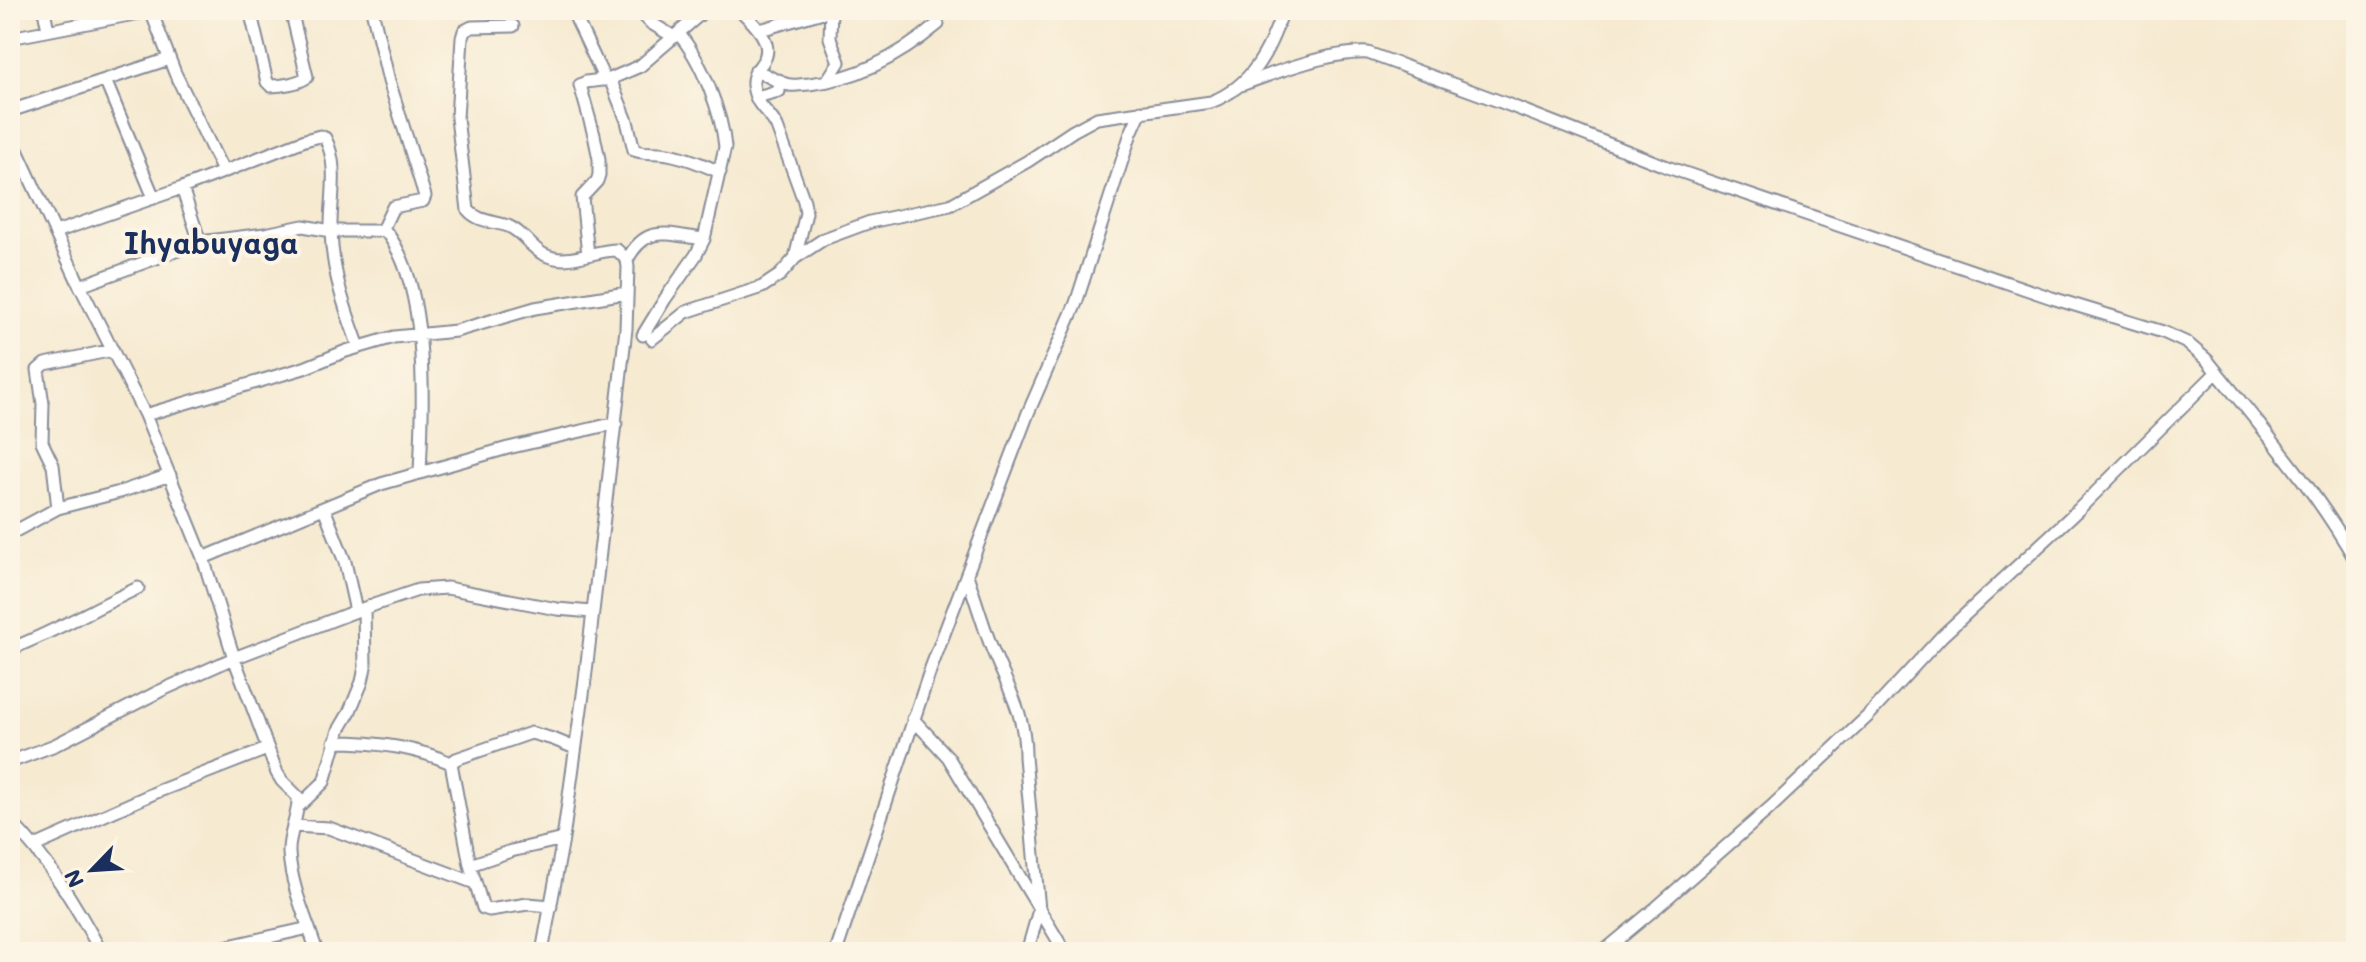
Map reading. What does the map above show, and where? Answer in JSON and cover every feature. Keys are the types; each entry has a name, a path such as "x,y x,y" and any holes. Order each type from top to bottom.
{"street":[{"path":"44,10 48,30"},
{"path":"250,10 267,82 271,86 307,77 291,10"},
{"path":"80,286 200,242 303,226 331,231 375,231 383,228 393,207 421,202 425,196 389,81 372,10"},
{"path":"572,10 620,101 636,152 677,156 720,172"},
{"path":"638,10 651,23 676,35 697,63 724,132 725,147 704,239 648,337 697,306 762,287 780,275 795,258 834,234 870,222 950,205 1097,118 1211,102 1231,93 1256,70 1283,10"},
{"path":"588,255 582,197 598,179 599,159 580,88 583,82 608,79 640,66 705,10"},
{"path":"740,10 760,30 767,50 752,82 762,110 774,120 804,201 806,213 795,258"},
{"path":"760,30 830,10 830,38 839,62 827,81"},
{"path":"10,38 154,11 169,59 223,171"},
{"path":"756,70 791,85 827,81 869,69 919,40 938,24"},
{"path":"513,26 472,27 464,31 462,38 457,118 466,206 476,217 517,231 541,253 561,260 617,250 627,260"},
{"path":"1241,85 1318,61 1358,52 1368,53 1670,168 2052,298 2163,332 2187,343 2207,360 2308,488 2356,561"},
{"path":"10,111 169,59"},
{"path":"105,80 154,198"},
{"path":"756,97 779,91 779,80"},
{"path":"836,952 913,719 1028,413 1076,303 1131,133 1141,111"},
{"path":"10,135 80,286 145,415 203,558 267,749 279,778 297,794 299,800 289,853 293,877 317,952"},
{"path":"56,232 320,136 325,138 332,159 331,231 339,291 359,347"},
{"path":"182,188 200,242"},
{"path":"383,228 393,239 405,269 420,334 420,472"},
{"path":"542,952 563,839 616,423 626,329 627,260 637,243 651,235 704,239"},
{"path":"145,415 304,368 394,337 456,331 535,308 626,293"},
{"path":"58,508 53,465 42,442 43,404 38,370 45,364 113,350"},
{"path":"1603,952 1758,818 1868,716 1942,636 2078,510 2217,372"},
{"path":"203,558 381,484 616,423"},
{"path":"10,534 58,508 170,475"},
{"path":"298,807 324,782 334,742 362,682 365,667 360,610 324,508"},
{"path":"967,575 990,645 1025,732 1039,910 1027,952"},
{"path":"10,649 52,632 138,588"},
{"path":"10,762 55,745 160,691 234,658 418,590 447,588 544,607 592,612"},
{"path":"913,719 948,757 1065,952"},
{"path":"451,763 531,733 575,748"},
{"path":"334,742 420,751 451,763"},
{"path":"35,846 159,791 267,749"},
{"path":"451,763 470,865 482,906 487,910 528,904 551,906"},
{"path":"10,821 35,846 73,902 101,952"},
{"path":"293,826 329,828 475,883"},
{"path":"470,865 511,851 563,839"},
{"path":"202,952 309,928"}],"district":[{"name":"Ihyabuyaga","path":"211,242"}]}
